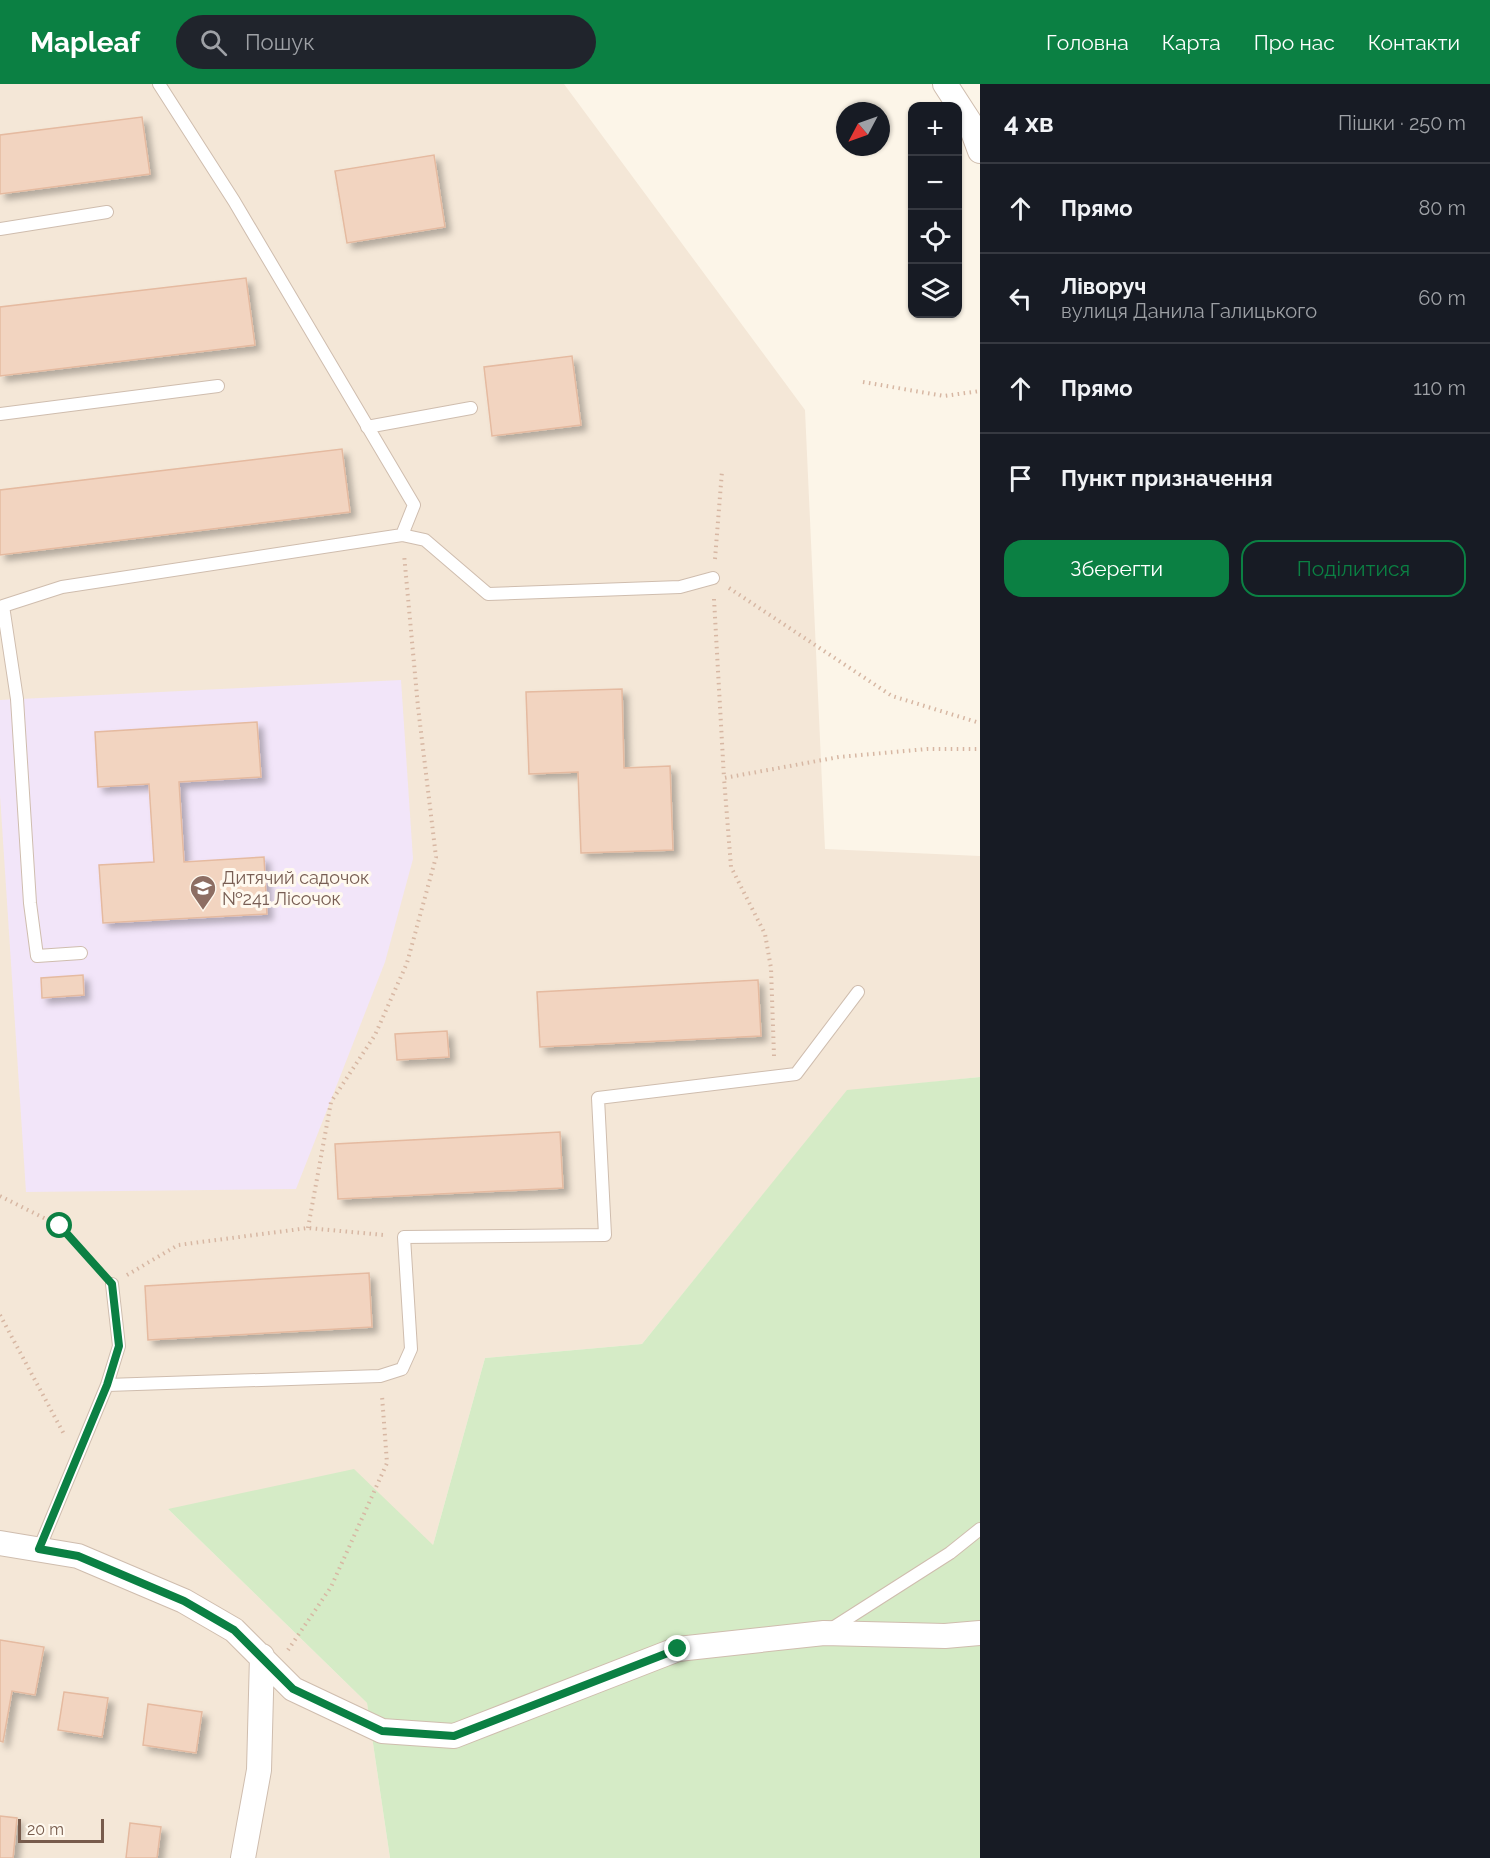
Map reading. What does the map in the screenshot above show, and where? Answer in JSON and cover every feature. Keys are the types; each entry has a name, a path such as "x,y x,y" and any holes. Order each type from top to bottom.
{"street":[{"path":"945,84 974,121 980,151"},
{"path":"0,1543 78,1556 184,1601 234,1630 293,1689 382,1731 454,1736 678,1649 824,1633 945,1636 980,1633"},
{"path":"243,1858 259,1770 268,1663"}],"lane":[{"path":"159,84 234,201 414,505 402,536"},
{"path":"0,229 107,212"},
{"path":"0,414 218,386"},
{"path":"367,427 471,408"},
{"path":"81,953 37,956 30,903 17,699 3,606 62,587 402,536 425,540 488,594 680,587 713,578"},
{"path":"107,1385 380,1376 402,1369 411,1349 404,1237 605,1235 598,1098 796,1074 858,992"},
{"path":"39,1549 107,1385 119,1346 112,1284"},
{"path":"824,1633 950,1553 980,1529"}],"path":[{"path":"863,382 944,396 980,391"},
{"path":"722,471 713,578 731,867 765,934 771,968 775,1076"},
{"path":"308,1227 331,1102 375,1035 408,963 436,857 418,707 402,536"},
{"path":"713,578 892,696 980,723"},
{"path":"724,778 839,757 927,749 980,748"},
{"path":"0,1196 60,1226 112,1284 178,1245 308,1227 404,1237"},
{"path":"0,1315 76,1456"},
{"path":"268,1663 331,1587 387,1463 380,1376"}],"shaded area":[{"path":"0,84 564,84 805,410 825,849 980,856 980,1077 847,1091 642,1344 485,1358 433,1545 168,1509 367,1703 390,1858 0,1858"},
{"name":"Дитячий садочок №241 Лісочок","path":"401,680 413,859 385,962 296,1189 26,1192 0,795 0,700"}],"green space":[{"path":"980,1077 980,1858 390,1858 367,1703 168,1509 354,1469 433,1545 485,1358 642,1344 847,1090"}],"building":[{"path":"142,117 150,174 0,194 0,135"},
{"path":"434,155 445,227 347,243 335,171"},
{"path":"246,278 255,345 0,376 0,307"},
{"path":"572,356 581,425 492,436 484,367"},
{"path":"342,449 350,512 0,555 0,490"},
{"path":"622,689 624,768 670,766 673,850 581,853 578,772 529,774 526,692"},
{"path":"257,722 261,777 179,782 184,862 264,857 267,914 103,923 99,865 154,862 149,784 98,787 95,732"},
{"path":"83,975 84,995 42,998 41,978"},
{"path":"758,980 761,1036 540,1047 537,992"},
{"path":"447,1031 449,1057 397,1060 395,1034"},
{"path":"560,1132 563,1188 338,1199 335,1144"},
{"path":"369,1273 372,1327 148,1340 145,1286"},
{"path":"0,1640 44,1647 35,1695 12,1691 3,1742 0,1741"},
{"path":"64,1692 108,1698 102,1737 58,1730"},
{"path":"148,1704 202,1712 196,1753 143,1745"},
{"path":"0,1816 17,1818 13,1858 0,1858"},
{"path":"130,1823 161,1827 157,1858 126,1858"}],"place":[{"name":"Дитячий садочок №241 Лісочок","path":"203,911"}],"route":[{"path":"60,1226 112,1284 119,1346 107,1385 39,1549 78,1556 184,1601 234,1630 293,1689 382,1731 454,1736 678,1649"}]}
